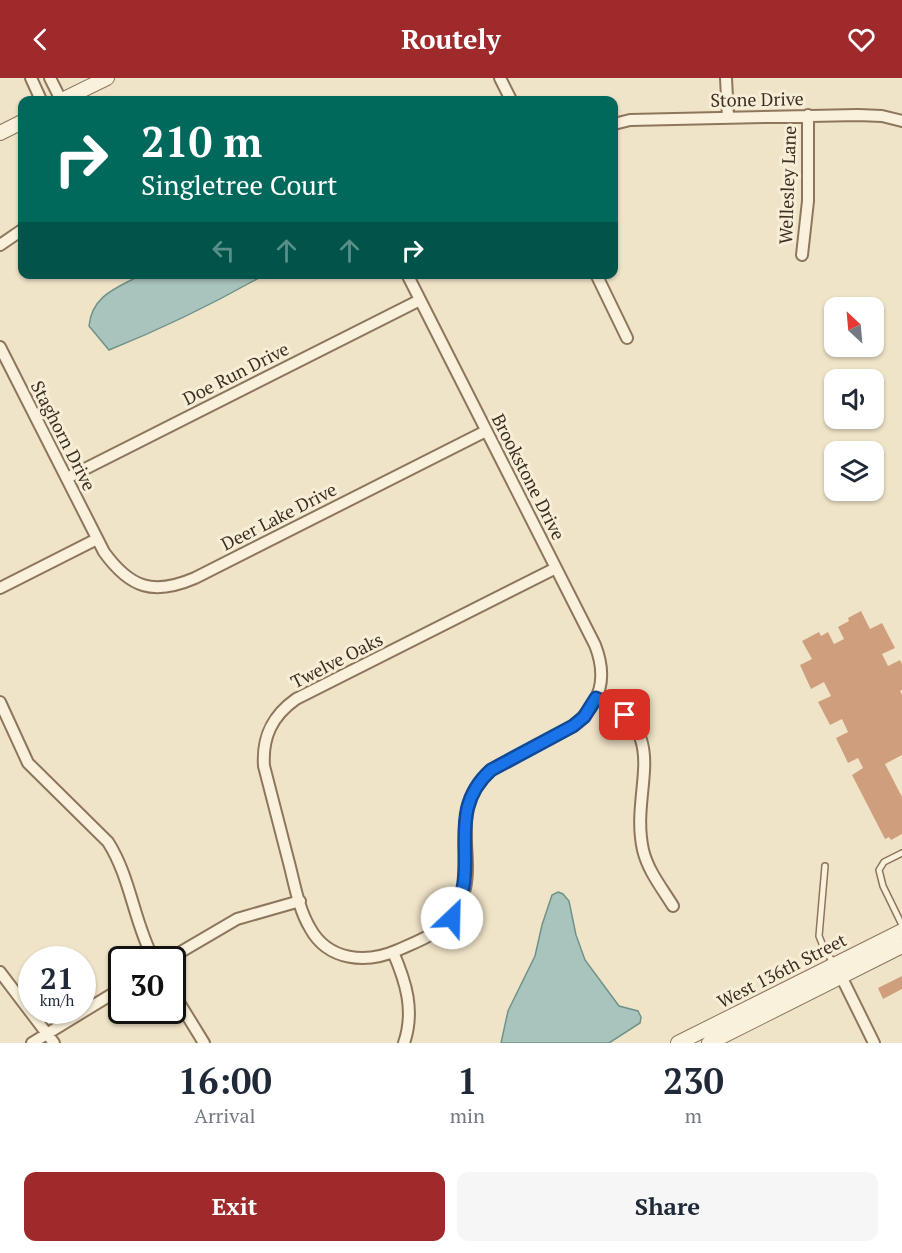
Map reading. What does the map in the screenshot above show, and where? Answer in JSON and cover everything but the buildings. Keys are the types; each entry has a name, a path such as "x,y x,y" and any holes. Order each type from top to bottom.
{"street":[{"path":"31,78 39,96"},
{"path":"50,78 59,96"},
{"path":"69,96 107,78"},
{"path":"500,78 509,96"},
{"path":"726,78 728,117"},
{"name":"Stone Drive","path":"618,123 630,120 808,115 882,116 902,121"},
{"name":"Wellesley Lane","path":"802,255 808,201 808,115"},
{"path":"0,134 18,124"},
{"path":"0,245 18,233"},
{"name":"Brookstone Drive","path":"410,279 599,654 602,675 596,698"},
{"path":"598,279 627,338"},
{"name":"Doe Run Drive","path":"67,478 420,300"},
{"name":"Staghorn Drive","path":"0,347 97,539"},
{"name":"Deer Lake Drive","path":"97,539 116,568 134,582 159,587 181,584 486,431"},
{"path":"0,588 97,539"},
{"name":"Twelve Oaks","path":"556,568 296,699 275,718 265,740 264,766 300,901 310,929 316,937 335,952 358,959 371,959 393,952 443,927 459,907 465,885 467,805 480,780 491,770 573,726 584,717 596,698"},
{"path":"596,698 612,705 625,715 642,739 645,766 639,813 643,850 651,873 673,906"},
{"path":"0,702 28,763 108,842 116,855 148,946"},
{"path":"186,949 237,919 300,901"},
{"name":"West 136th Street","path":"709,1043 838,971 902,931"},
{"name":"West 136th Street","path":"678,1043 838,971 902,946"},
{"path":"393,952 408,993 410,1011 404,1043"},
{"path":"838,971 874,1043"},
{"path":"0,972 54,1043"},
{"path":"32,1043 108,997"},
{"path":"186,1014 204,1043"}],"lane":[{"path":"902,853 884,862 879,870 883,886 902,925"},
{"path":"825,866 819,936 825,951 838,971"}],"water":[{"path":"134,279 257,279 188,315 109,350 89,326 95,307 100,300"},
{"path":"558,892 569,901 576,935 585,960 619,1006 638,1011 641,1017 640,1023 609,1043 501,1043 508,1011 535,956 552,895"}],"route":[{"path":"452,918 459,907 465,885 467,805 480,780 491,770 573,726 584,717 596,698 612,705 625,715"}]}
